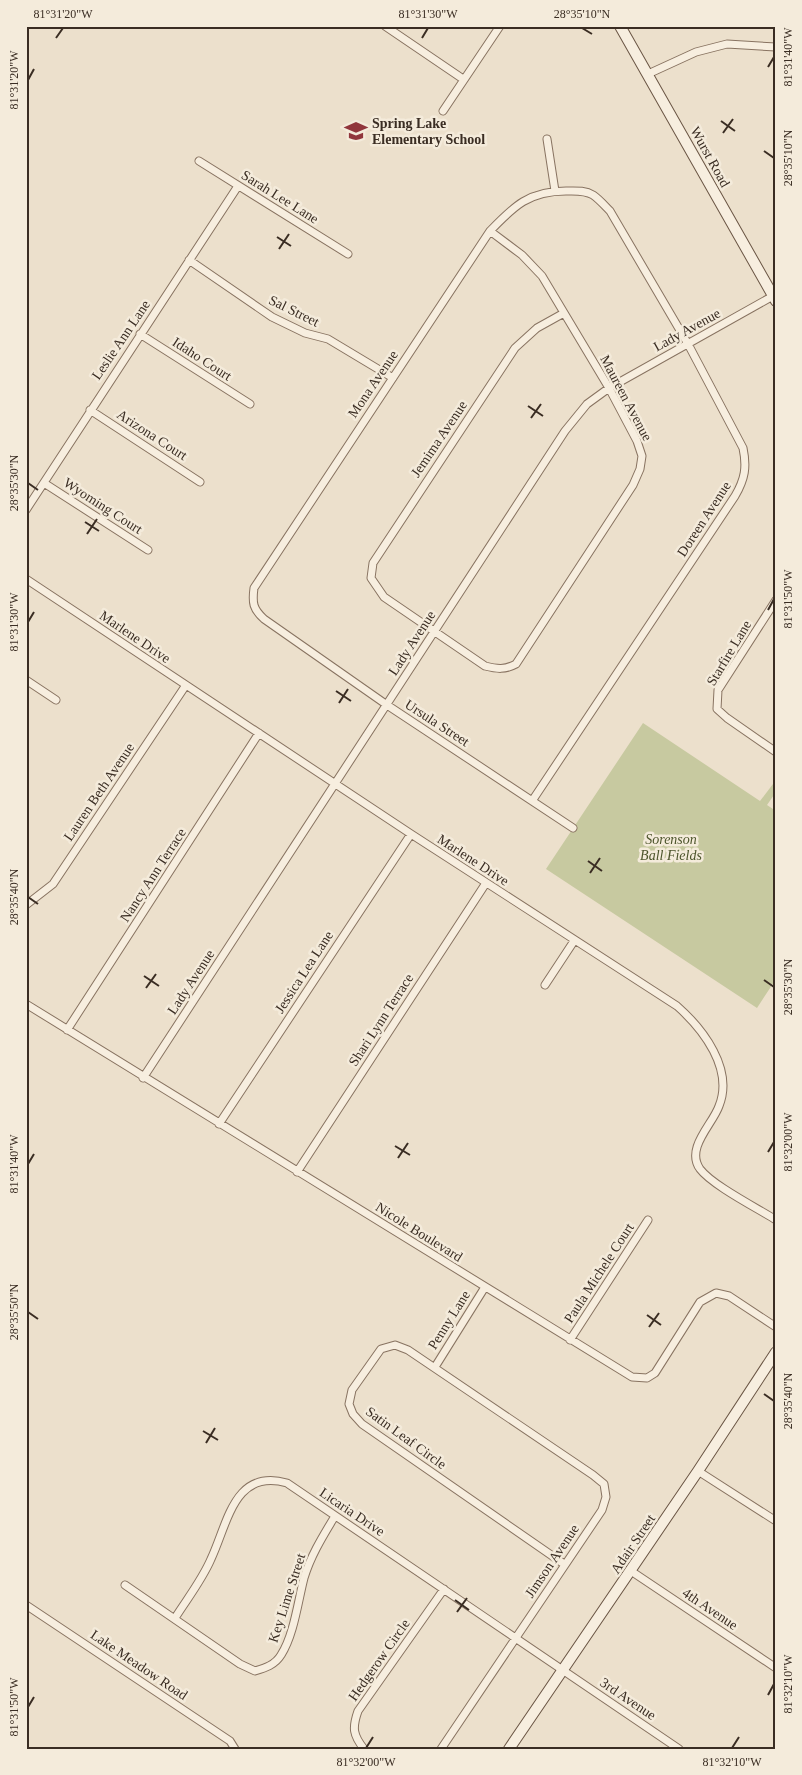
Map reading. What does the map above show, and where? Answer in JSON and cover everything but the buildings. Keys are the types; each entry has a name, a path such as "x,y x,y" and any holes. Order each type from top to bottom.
{"street":[{"path":"443,111 500,26"},
{"name":"Wurst Road","path":"620,26 774,299"},
{"path":"387,27 463,79"},
{"path":"648,74 696,52 727,44 776,46"},
{"path":"547,139 555,191"},
{"name":"Sarah Lee Lane","path":"199,161 348,254"},
{"name":"Leslie Ann Lane","path":"26,510 238,186"},
{"name":"Mona Avenue","path":"264,619 255,610 252,602 254,588 490,231 513,207 535,194 555,191"},
{"name":"Doreen Avenue","path":"532,801 735,496 744,479 746,463 743,448 688,344 610,211 593,195 582,191 555,191"},
{"name":"Maureen Avenue","path":"434,631 485,666 507,669 516,664 633,485 640,469 642,456 637,441 609,388 542,276 522,255 490,231"},
{"name":"Sal Street","path":"189,260 272,317 328,340 392,378"},
{"name":"Lady Avenue","path":"143,1078 565,431 587,404 609,388 774,299"},
{"name":"Jemima Avenue","path":"434,631 384,597 372,578 372,563 515,348 537,328 564,313"},
{"name":"Idaho Court","path":"140,334 250,404"},
{"name":"Arizona Court","path":"90,410 200,482"},
{"name":"Wyoming Court","path":"44,483 148,550"},
{"name":"Marlene Drive","path":"26,579 410,834 677,1006 695,1022 714,1052 723,1074 720,1105 698,1144 696,1155 698,1167 708,1177 776,1220"},
{"name":"Starfire Lane","path":"776,600 718,690 717,708 727,718 776,752"},
{"name":"Ursula Street","path":"264,619 387,705 573,828"},
{"path":"26,680 56,700"},
{"name":"Lauren Beth Avenue","path":"26,905 53,884 186,685"},
{"name":"Nancy Ann Terrace","path":"67,1030 259,733"},
{"name":"Jessica Lea Lane","path":"219,1124 410,834"},
{"name":"Shari Lynn Terrace","path":"297,1172 486,883"},
{"path":"545,985 574,941"},
{"name":"Nicole Boulevard","path":"26,1004 143,1078 632,1377 646,1378 655,1373 700,1302 716,1293 729,1296 776,1327"},
{"name":"Paula Michele Court","path":"570,1340 648,1220"},
{"name":"Penny Lane","path":"435,1367 485,1287"},
{"name":"Satin Leaf Circle","path":"564,1564 362,1424 353,1414 349,1404 352,1390 381,1349 394,1344 408,1350 435,1367 593,1475 604,1484 606,1497"},
{"name":"Adair Street","path":"510,1749 776,1352"},
{"path":"698,1471 776,1521"},
{"name":"Licaria Drive","path":"175,1618 211,1559 228,1516 241,1493 254,1482 272,1479 287,1484 563,1670"},
{"name":"Jimson Avenue","path":"516,1638 602,1510 606,1497"},
{"name":"Key Lime Street","path":"125,1585 240,1664 256,1671 270,1666 281,1655 293,1624 305,1576 317,1547 335,1516"},
{"name":"4th Avenue","path":"631,1571 776,1668"},
{"name":"Hedgerow Circle","path":"364,1749 356,1738 352,1726 358,1711 444,1589"},
{"name":"Lake Meadow Road","path":"26,1605 230,1741 235,1749"},
{"path":"441,1749 516,1638"},
{"name":"3rd Avenue","path":"563,1670 679,1749"}],"green space":[{"name":"Sorenson Ball Fields","path":"643,723 760,801 776,780 776,792 767,805 776,811 776,979 757,1008 546,869"}],"place":[{"name":"Spring Lake Elementary School","path":"356,131"}]}
